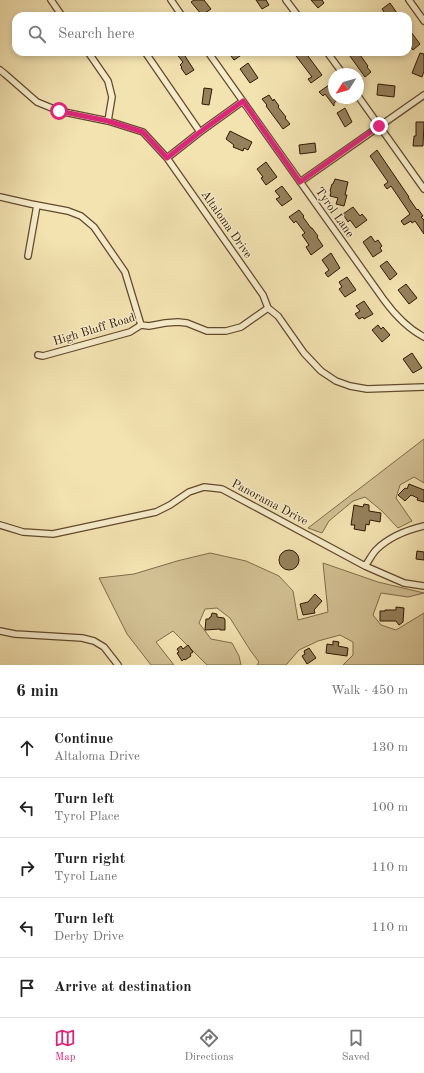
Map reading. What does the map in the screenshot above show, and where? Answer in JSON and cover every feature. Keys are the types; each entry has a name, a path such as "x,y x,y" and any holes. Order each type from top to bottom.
{"street":[{"path":"51,0 59,12"},
{"path":"170,0 179,12"},
{"path":"286,0 295,12"},
{"path":"409,0 424,21"},
{"path":"91,56 108,81 112,97 108,121"},
{"path":"149,56 200,132"},
{"name":"Tyrol Lane","path":"211,56 390,309 405,324 424,337"},
{"path":"330,56 339,68"},
{"name":"Altaloma Drive","path":"0,70 37,102 59,111 108,121 143,132 167,158 263,295 268,308 278,316 304,353 320,371 350,386 367,389 424,387"},
{"path":"300,182 424,95"},
{"path":"167,158 243,101"},
{"path":"364,104 424,189"},
{"path":"0,197 68,211 82,216 94,227 125,272 141,325"},
{"path":"28,256 37,205"},
{"name":"High Bluff Road","path":"38,355 43,356 130,332 141,325 149,326 178,322 187,323 207,331 226,331 241,327 268,308"},
{"name":"Panorama Drive","path":"0,525 23,532 52,534 156,512 170,506 189,492 204,487 222,489 365,566 404,583 424,586"},
{"path":"365,566 376,550 393,538 412,529 424,526"},
{"path":"0,631 15,634 82,638 94,641 104,647 118,665"}],"shaded area":[{"path":"424,439 424,483 414,477 400,485 396,498 412,521 398,528 382,511 365,497 353,501 329,521 322,533 308,528"},
{"path":"210,553 246,561 279,576 293,591 298,620 328,612 323,563 378,582 424,593 408,597 381,593 373,615 381,625 396,630 424,613 424,665 343,665 353,655 353,642 340,635 318,641 299,650 286,665 257,665 259,662 230,618 217,608 205,609 199,623 211,639 232,643 239,656 241,665 207,665 173,631 156,642 174,665 151,665 127,634 99,578 134,574"}],"building":[{"path":"194,0 204,0 211,9 206,12 199,12 191,2"},
{"path":"256,0 266,0 269,5 262,9"},
{"path":"311,0 322,0 324,3 318,8"},
{"path":"390,3 396,12 384,12 382,9"},
{"path":"412,33 420,44 413,50 412,49"},
{"path":"420,53 424,54 424,71 422,77 412,73"},
{"path":"178,56 185,56 194,70 186,75 180,65 183,62"},
{"path":"231,56 240,56 234,60"},
{"path":"296,56 308,56 322,75 311,83 308,79 312,77"},
{"path":"350,56 361,56 371,72 365,77 364,68 359,68"},
{"path":"248,63 258,78 250,83 240,69"},
{"path":"378,84 395,86 394,97 377,95"},
{"path":"328,86 328,98 325,94 323,96 319,92"},
{"path":"204,88 212,89 209,105 202,104"},
{"path":"269,95 273,101 274,99 290,124 283,129 262,99"},
{"path":"345,108 352,122 345,127 337,113"},
{"path":"416,122 424,122 423,146 413,146 414,136 416,136"},
{"path":"230,131 252,142 248,150 244,148 243,151 233,147 234,145 226,139"},
{"path":"315,143 316,152 300,154 299,145"},
{"path":"377,150 417,210 418,209 423,216 421,217 424,220 424,234 415,221 412,223 411,221 404,225 401,221 410,214 391,186 387,189 384,185 388,182 370,156"},
{"path":"266,162 277,177 266,185 261,178 263,177 257,169"},
{"path":"335,179 348,182 344,206 336,204 338,198 330,196 332,184"},
{"path":"282,186 292,199 282,206 276,199 280,197 275,191"},
{"path":"353,207 360,216 362,214 367,220 356,228 350,220 348,222 343,214"},
{"path":"299,210 318,236 317,237 323,246 311,255 306,247 309,245 302,235 305,233 296,221 294,223 289,217"},
{"path":"371,236 375,242 378,240 382,246 380,248 382,251 373,257 363,242"},
{"path":"331,253 340,268 328,277 325,273 329,270 322,260"},
{"path":"387,261 397,274 390,280 380,266"},
{"path":"347,277 356,290 345,297 339,289 342,287 339,282"},
{"path":"406,284 417,298 409,304 398,290"},
{"path":"364,301 373,314 364,319 363,317 359,319 355,314 360,311 356,306"},
{"path":"378,325 381,329 383,327 390,335 382,342 372,330"},
{"path":"412,353 422,368 413,373 403,359"},
{"path":"409,484 424,490 424,502 417,500 418,498 411,495 405,501 398,495 405,488 407,489"},
{"path":"364,504 369,505 369,511 381,513 380,522 370,520 369,525 366,524 365,531 354,529 355,525 351,525 354,505 363,507"},
{"path":"289,550 296,553 299,560 296,567 289,570 282,567 279,560 282,553"},
{"path":"417,551 424,552 424,560 416,559"},
{"path":"315,594 322,601 314,610 315,613 303,615 300,604 308,602"},
{"path":"396,607 404,608 403,622 399,625 396,621 380,621 380,611 396,610"},
{"path":"212,613 217,614 217,617 224,618 225,630 205,630 206,619 211,617"},
{"path":"333,641 339,642 338,646 348,648 347,656 326,653 327,644 333,645"},
{"path":"188,645 193,652 190,654 191,656 182,661 177,653 179,652 177,649 181,646 183,649"},
{"path":"309,648 316,658 307,664 302,656 305,654 304,651"}],"route":[{"path":"59,111 108,121 143,132 167,158 243,101 300,182 379,126"}]}
